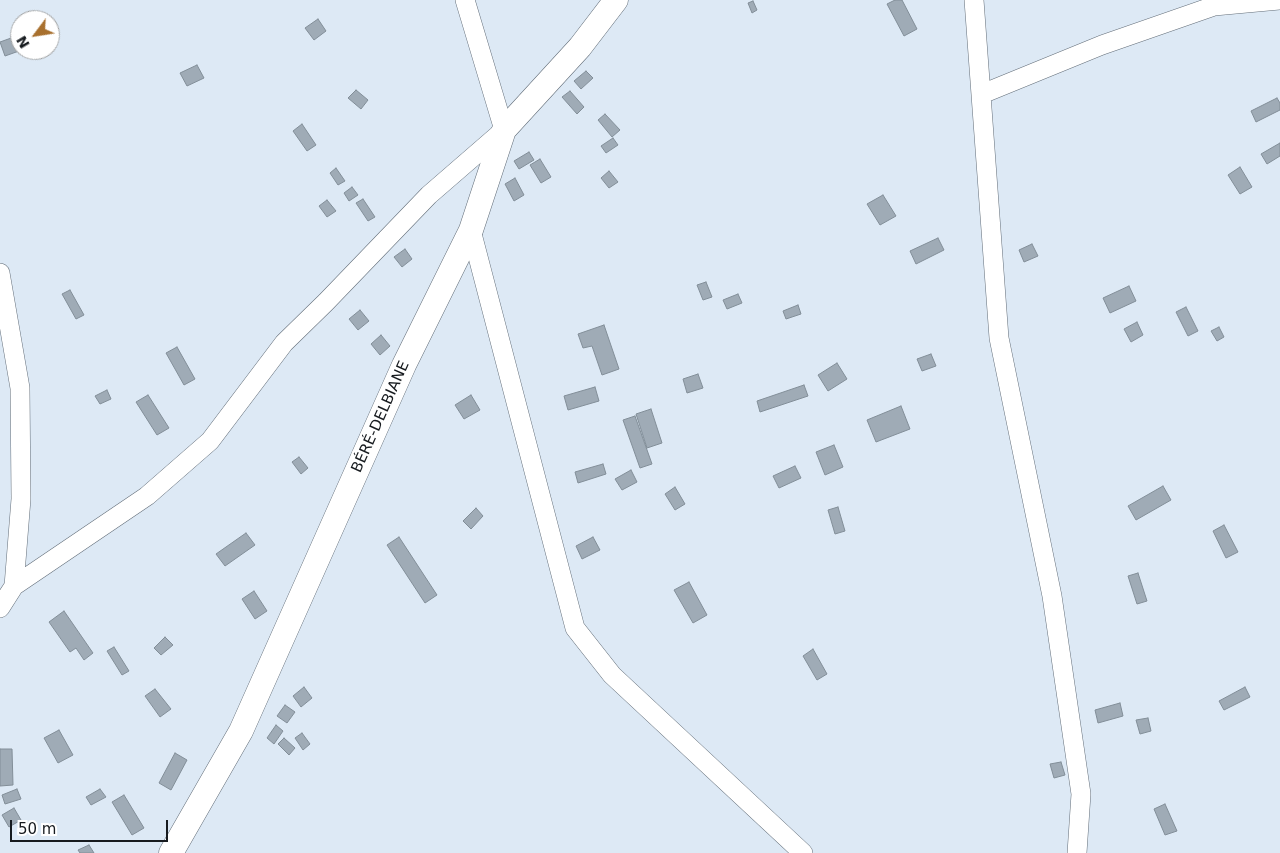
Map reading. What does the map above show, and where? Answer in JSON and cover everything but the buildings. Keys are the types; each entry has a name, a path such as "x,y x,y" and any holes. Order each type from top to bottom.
{"street":[{"path":"0,608 14,586 147,496 210,441 284,343 429,195 504,130 465,0"},
{"name":"BÉRÉ-DELBIANE","path":"171,853 240,731 404,365 471,230 504,130 580,47 616,0"},
{"path":"974,0 1000,338 1052,596 1081,794 1077,853"},
{"path":"982,94 1102,45 1214,6 1280,0"},
{"path":"471,230 575,628 612,675 802,853"},
{"path":"0,273 20,388 21,500 14,586"}]}
